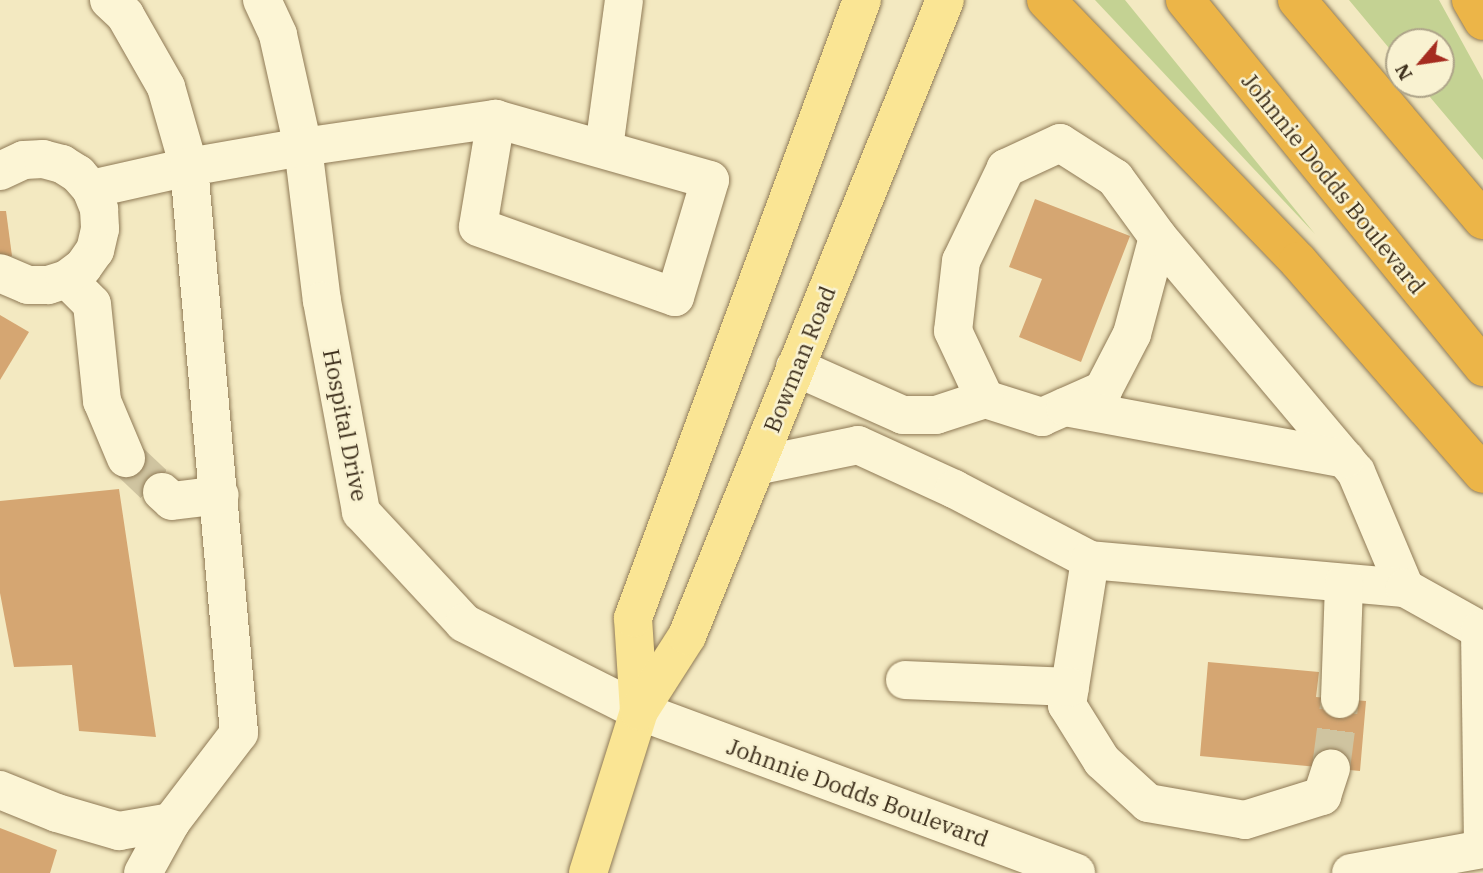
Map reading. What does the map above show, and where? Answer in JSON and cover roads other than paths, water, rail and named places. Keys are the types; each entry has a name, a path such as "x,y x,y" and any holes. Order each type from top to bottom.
{"highway":[{"path":"1046,0 1298,261 1483,474"},
{"name":"Johnnie Dodds Boulevard","path":"1185,0 1483,367"},
{"path":"1297,0 1483,219"},
{"path":"1471,0 1483,21"}],"main road":[{"name":"Bowman Road","path":"639,711 634,618 862,0"},
{"name":"Bowman Road","path":"588,873 639,711 687,636 945,0"}],"street":[{"path":"108,0 125,15 166,87 189,167 239,733 171,821 143,873"},
{"name":"Hospital Drive","path":"262,0 278,35 303,147 322,301 361,512 464,624 639,711"},
{"path":"604,148 624,0"},
{"path":"92,189 189,167 303,147 496,119 710,180 675,297 478,227 496,119"},
{"path":"985,399 953,331 961,261 1006,168 1060,143 1115,178 1158,237 1356,472 1405,588"},
{"path":"0,172 24,160 43,159 70,169 92,189 99,209 100,229 95,250 83,267 67,279 48,285 28,285 0,273"},
{"path":"795,367 903,415 936,415 985,399 1042,417 1103,390 1132,334 1158,237"},
{"path":"67,279 92,304 102,401 126,458"},
{"path":"1065,407 1345,459"},
{"path":"756,466 858,445 954,489 1090,561 1405,588 1480,630 1483,849 1351,873"},
{"path":"163,492 172,501 220,495"},
{"path":"1090,561 1067,705 1102,761 1148,803 1245,820 1322,796 1331,768"},
{"path":"1340,699 1344,583"},
{"path":"905,680 1070,687"},
{"name":"Johnnie Dodds Boulevard","path":"639,711 1028,865 1076,873"},
{"path":"0,790 57,813 119,831 171,821"}],"tunnel":[{"path":"126,458 162,492"},
{"path":"1331,768 1340,699"}]}
